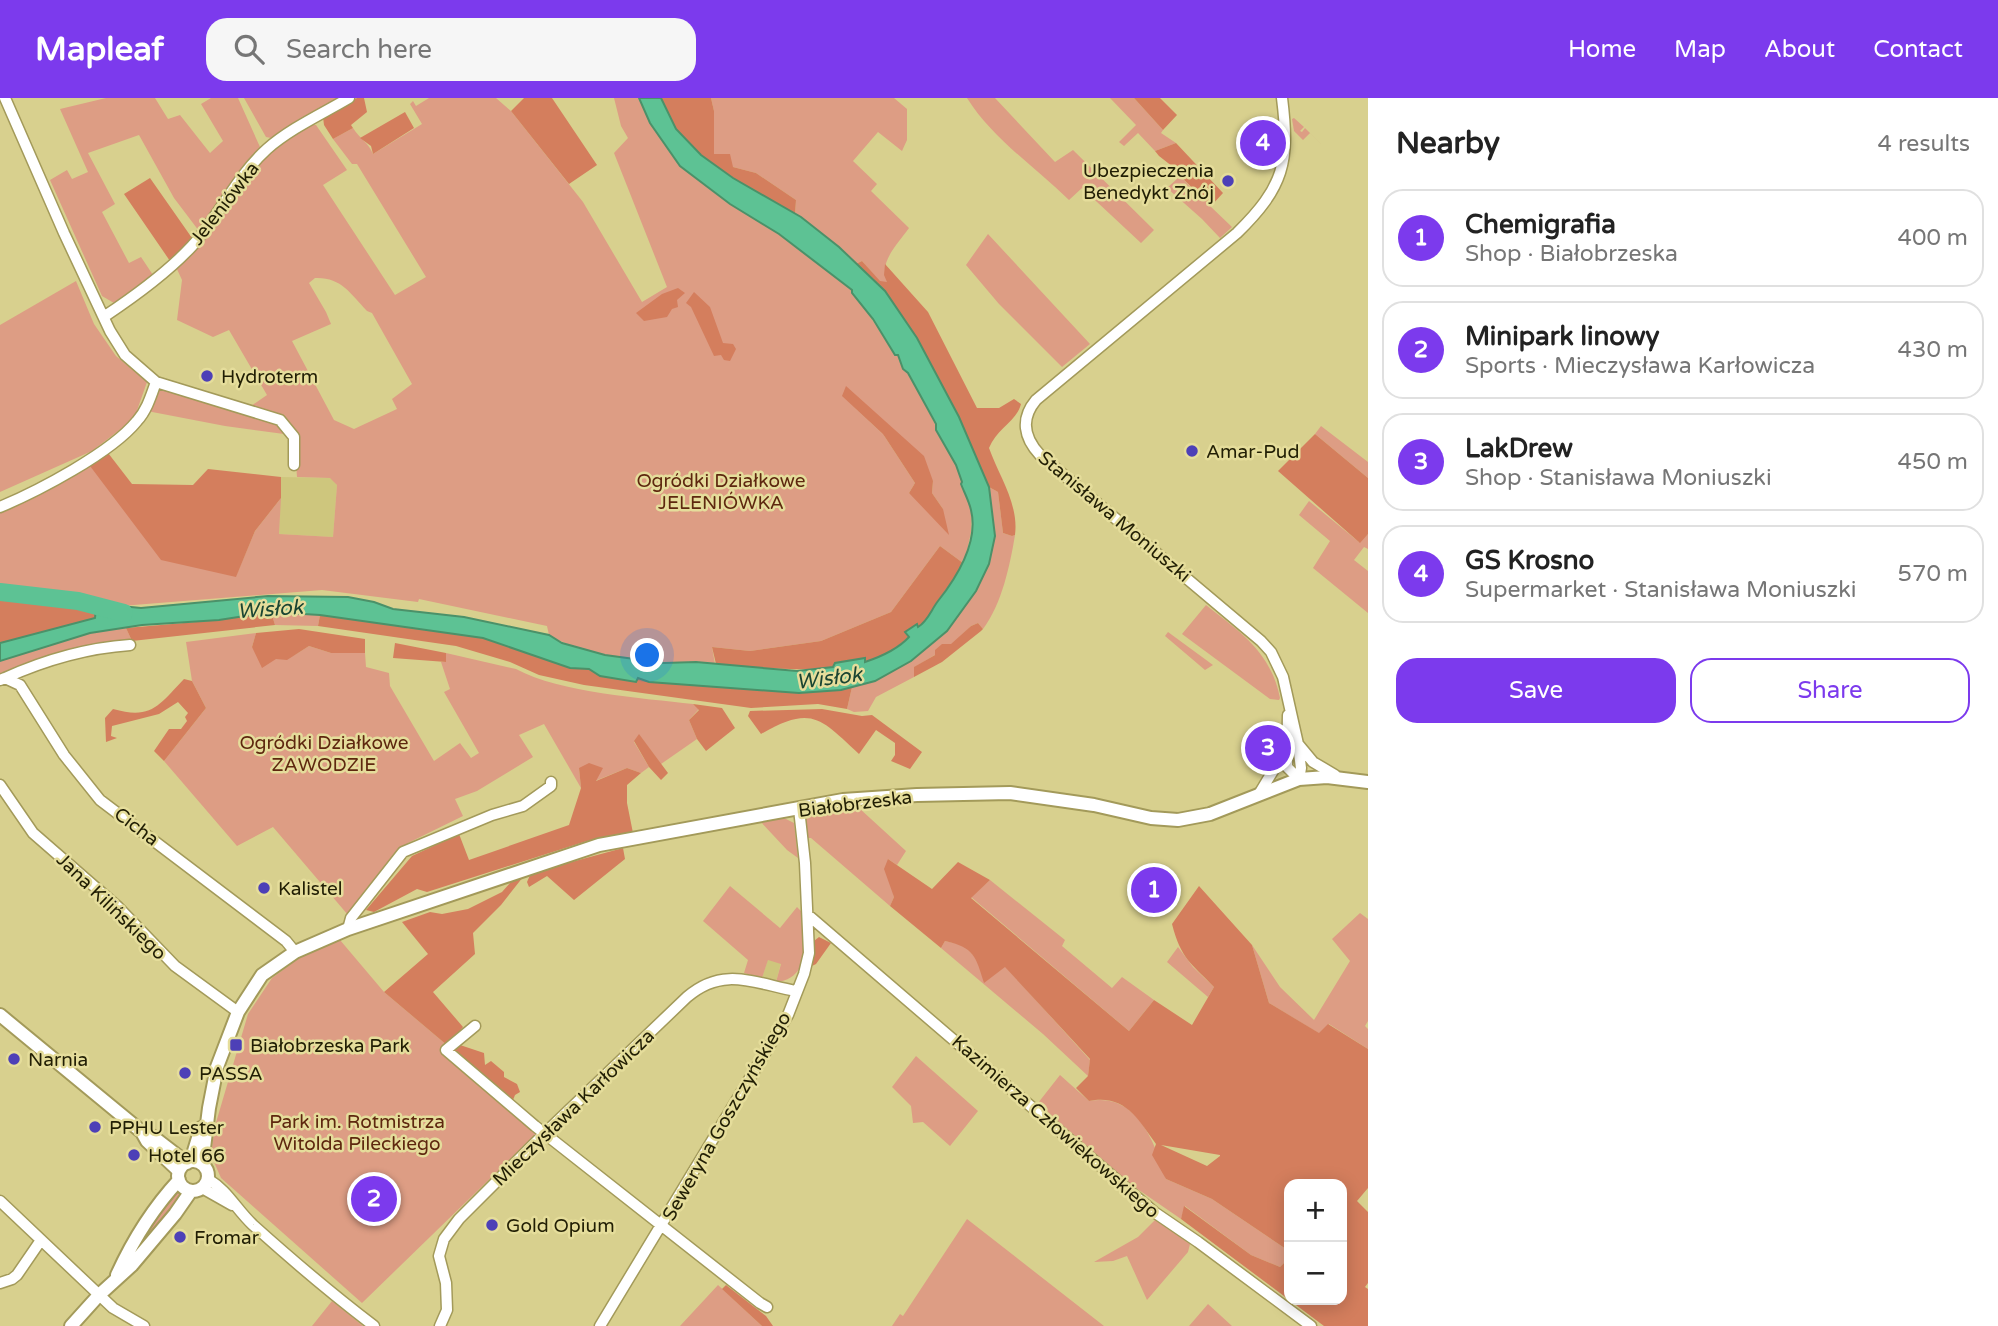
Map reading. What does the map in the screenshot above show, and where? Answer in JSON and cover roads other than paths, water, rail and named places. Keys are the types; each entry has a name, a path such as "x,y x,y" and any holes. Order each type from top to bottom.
{"street":[{"path":"5,98 64,233 110,331 125,355 156,382 280,420 294,437 294,465"},
{"name":"Jeleniówka","path":"105,316 156,279 192,246 268,149 349,98"},
{"name":"Stanisława Moniuszki","path":"1282,98 1286,151 1281,174 1265,203 1237,233 1035,400 1026,418 1025,428 1033,447 1040,455 1261,641 1271,653 1283,677 1290,708 1298,744 1301,768 1299,779"},
{"path":"0,507 87,462 105,449 136,423 147,407 156,382"},
{"name":"Cicha","path":"2,679 38,663 102,647 130,645"},
{"name":"Cicha","path":"2,679 20,685 64,755 100,800 286,941 295,952"},
{"path":"1290,708 1286,767 1299,779"},
{"path":"1298,744 1321,769 1342,778"},
{"path":"1259,794 1286,751"},
{"name":"Białobrzeska","path":"188,1168 209,1108 217,1067 238,1012 262,975 295,952 348,929 599,845 868,799 1010,793 1084,803 1171,820 1210,814 1299,779 1342,778 1368,782"},
{"path":"348,929 351,918 403,852 480,820 523,806 545,793 551,782"},
{"name":"Jana Kilińskiego","path":"0,785 33,833 118,907 175,966 238,1012"},
{"name":"Seweryna Goszczyńskiego","path":"600,1326 788,1015 804,974 809,953 808,915 799,809"},
{"name":"Kazimierza Człowiekowskiego","path":"808,915 1154,1212 1311,1326"},
{"name":"Mieczysława Karłowicza","path":"440,1326 446,1310 446,1283 439,1256 444,1239 459,1219 702,984 724,978 740,978 796,990"},
{"path":"0,1015 142,1132 172,1151 188,1168"},
{"path":"475,1026 446,1050 544,1134 768,1307"},
{"name":"Białobrzeska","path":"188,1168 209,1108"},
{"path":"71,1326 115,1279 132,1265 208,1174 188,1168 147,1141 142,1132"},
{"path":"172,1151 183,1150 196,1143"},
{"path":"188,1168 183,1187 200,1186 235,1207 338,1298 374,1326"},
{"path":"115,1279 126,1255 167,1193 188,1168"},
{"path":"0,1202 113,1308 144,1326"},
{"path":"0,1283 17,1275 41,1240"}],"water":[{"name":"Wisłok","path":"639,98 661,98 676,129 701,155 733,178 801,217 839,247 885,291 917,338 959,417 989,487 995,536 989,564 976,591 947,631 911,661 875,681 841,690 799,693 649,682 638,678 636,682 600,676 589,669 570,668 483,638 320,615 271,612 90,633 0,661 0,643 95,618 96,608 141,608 268,596 348,597 393,609 464,617 549,635 562,643 605,655 664,663 696,662 797,671 833,667 835,663 865,658 865,662 905,641 909,637 905,632 924,622 952,581 965,559 972,535 973,522 962,482 956,465 936,430 936,424 908,373 903,369 898,355 895,355 852,290 779,234 730,204 680,166 650,123"}],"waterway":[{"path":"0,592 78,601 124,613"}],"place":[{"name":"GS Krosno","path":"1263,143"},
{"name":"Ubezpieczenia Benedykt Znój","path":"1228,181"},
{"name":"Hydroterm","path":"207,376"},
{"name":"Amar-Pud","path":"1192,451"},
{"name":"LakDrew","path":"1268,748"},
{"name":"Kalistel","path":"264,888"},
{"name":"Chemigrafia","path":"1154,890"},
{"name":"Białobrzeska Park","path":"236,1045"},
{"name":"Narnia","path":"14,1059"},
{"name":"PASSA","path":"185,1073"},
{"name":"PPHU Lester","path":"95,1127"},
{"name":"Hotel 66","path":"134,1155"},
{"name":"Minipark linowy","path":"374,1199"},
{"name":"Gold Opium","path":"492,1225"},
{"name":"Fromar","path":"180,1237"}],"park label":[{"name":"Ogródki Działkowe JELENIÓWKA","path":"721,491"},
{"name":"Ogródki Działkowe ZAWODZIE","path":"324,753"},
{"name":"Park im. Rotmistrza Witolda Pileckiego","path":"357,1132"}]}
